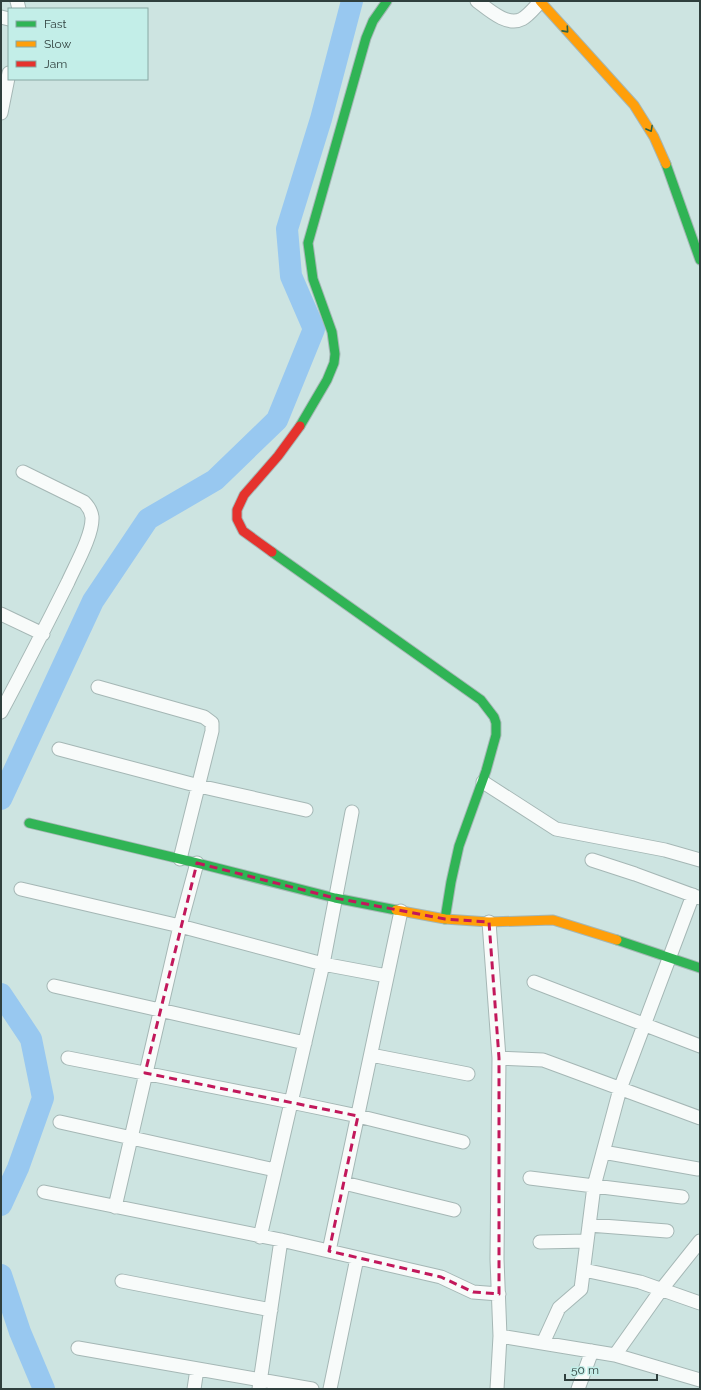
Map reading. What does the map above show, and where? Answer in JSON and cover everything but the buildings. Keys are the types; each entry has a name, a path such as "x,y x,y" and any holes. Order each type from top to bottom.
{"street":[{"path":"387,1 373,21 366,38 308,243 313,280 330,327 334,346 334,362 327,380 299,428 269,468 243,496 237,507 236,520 243,531 481,700 496,721 496,737 483,782 456,858 449,887 445,919"},
{"path":"477,1 508,20 514,21 521,20 528,15 540,1 634,105 642,111 666,163 700,260"},
{"path":"1,113 6,76"},
{"path":"1,712 83,551 92,518 90,508 84,502 23,472"},
{"path":"1,614 42,634"},
{"path":"98,687 204,717 212,723 212,731 180,859"},
{"path":"59,749 199,786 306,810"},
{"path":"483,782 556,829 665,850 700,860"},
{"path":"260,1237 323,964 352,812"},
{"path":"29,823 198,863 336,898 401,911 445,919 489,922 553,920 700,968"},
{"path":"543,1343 559,1308 581,1290 594,1186 620,1089 670,957 696,897 635,874 592,860"},
{"path":"115,1207 180,926 198,863"},
{"path":"21,889 180,926 323,964 387,976"},
{"path":"329,1251 401,911"},
{"path":"489,922 500,1058 497,1251 500,1336 497,1389"},
{"path":"534,982 700,1046"},
{"path":"54,986 305,1043"},
{"path":"371,1055 468,1074"},
{"path":"68,1058 358,1116 463,1142"},
{"path":"500,1058 543,1060 700,1118"},
{"path":"60,1122 276,1170"},
{"path":"603,1152 698,1169"},
{"path":"530,1178 682,1197"},
{"path":"344,1183 454,1210"},
{"path":"44,1192 260,1237 281,1240 441,1277 473,1292 499,1294"},
{"path":"589,1225 667,1231"},
{"path":"260,1385 281,1240"},
{"path":"540,1242 587,1241"},
{"path":"615,1355 661,1290 700,1242"},
{"path":"330,1389 357,1258"},
{"path":"584,1270 640,1282 700,1303"},
{"path":"122,1281 271,1310"},
{"path":"500,1336 615,1355 700,1380"},
{"path":"78,1348 197,1369 260,1385 312,1389"},
{"path":"578,1389 592,1351"},
{"path":"194,1389 197,1369"}],"highlighted area":[{"path":"197,863 335,898 445,919 489,922 499,1058 499,1294 473,1292 441,1277 329,1251 358,1116 145,1073"}],"waterway":[{"path":"1,799 93,601 148,519 215,480 277,420 314,329 291,276 287,229 321,119 352,1"},
{"path":"1,994 31,1039 43,1098 18,1168 1,1205"},
{"path":"1,1275 20,1332 44,1389"}],"traffic: fast":[{"path":"300,426 327,380 334,363 335,354 332,332 313,279 308,243 366,38 373,21 387,1"},
{"path":"666,164 700,260"},
{"path":"272,552 481,700 494,717 496,723 496,735 486,771 459,846 445,919"},
{"path":"29,823 335,898 396,910"},
{"path":"617,940 700,968"}],"traffic: slow":[{"path":"540,1 634,105 654,137 666,164"},
{"path":"396,910 445,919 489,922 553,920 617,940"}],"traffic: jam":[{"path":"272,552 243,531 237,519 237,510 244,495 278,456 300,426"}]}
